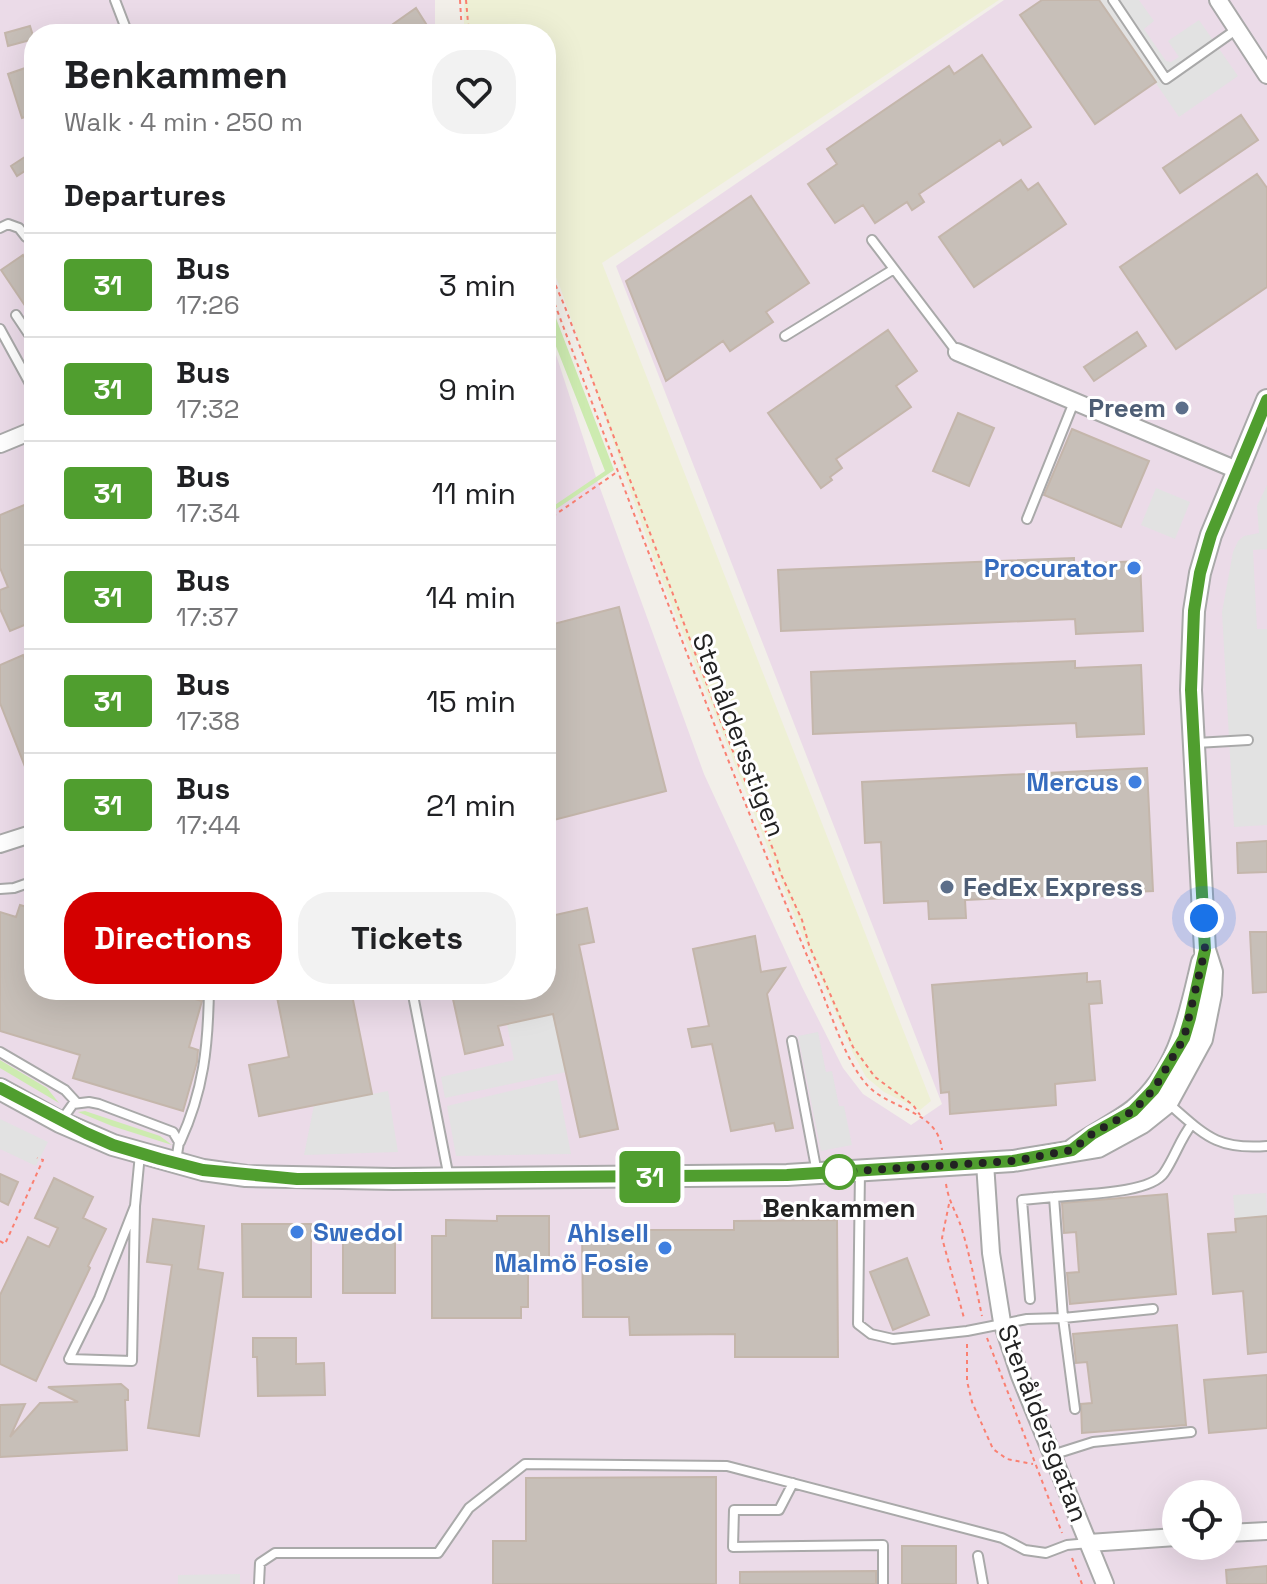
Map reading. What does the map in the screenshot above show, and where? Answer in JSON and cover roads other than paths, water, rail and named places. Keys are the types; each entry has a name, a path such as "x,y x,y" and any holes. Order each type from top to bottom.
{"street":[{"path":"1218,0 1266,73"},
{"path":"957,352 1237,470"},
{"path":"0,1089 60,1122 113,1145 175,1163 246,1176 297,1179 817,1173 1013,1161 1072,1150 1092,1134 1161,1096 1202,1039 1212,972 1205,950 1191,653 1194,611 1200,573 1211,535 1267,400"},
{"path":"0,444 24,434"},
{"path":"0,844 24,836"},
{"name":"Stenåldersgatan","path":"985,1163 991,1253 1002,1322 1105,1584"},
{"path":"1242,1532 1267,1531"},
{"path":"1089,1543 1162,1538"}],"lane":[{"path":"115,0 124,24"},
{"path":"1113,0 1166,79 1237,29"},
{"path":"0,228 8,224 19,228 24,234"},
{"path":"872,240 957,352"},
{"path":"785,336 894,269"},
{"path":"16,315 24,327"},
{"path":"0,329 24,373"},
{"path":"1027,519 1074,401"},
{"path":"1195,743 1248,740"},
{"path":"0,889 24,884"},
{"path":"175,1163 179,1142 192,1114 208,1049 209,1000"},
{"path":"414,1000 449,1178"},
{"path":"792,1041 817,1173"},
{"path":"0,1052 65,1090 77,1103"},
{"path":"1161,1096 1214,1141 1227,1146 1267,1146"},
{"path":"60,1122 77,1103 99,1104 173,1132 179,1142"},
{"path":"1030,1299 1022,1200 1147,1187 1162,1177 1192,1124"},
{"path":"135,1206 99,1298 69,1359 132,1361 135,1206 140,1153"},
{"path":"860,1171 858,1324 871,1334 893,1339 967,1331 1002,1322 1153,1309"},
{"path":"1054,1197 1063,1318 1075,1409"},
{"path":"1052,1455 1093,1442 1191,1432"},
{"path":"259,1584 260,1563 275,1553 438,1553 469,1508 525,1464 727,1466 1002,1538 1025,1550 1046,1553 1067,1545 1089,1543"},
{"path":"793,1483 779,1510 734,1510 733,1547 883,1545 883,1584"},
{"path":"978,1556 983,1584"}],"place":[{"name":"Preem","path":"1182,408"},
{"name":"Procurator","path":"1134,568"},
{"name":"Mercus","path":"1135,782"},
{"name":"FedEx Express","path":"947,887"},
{"name":"Benkammen","path":"839,1172"},
{"name":"Swedol","path":"297,1232"},
{"name":"Ahlsell Malmö Fosie","path":"665,1248"}]}
